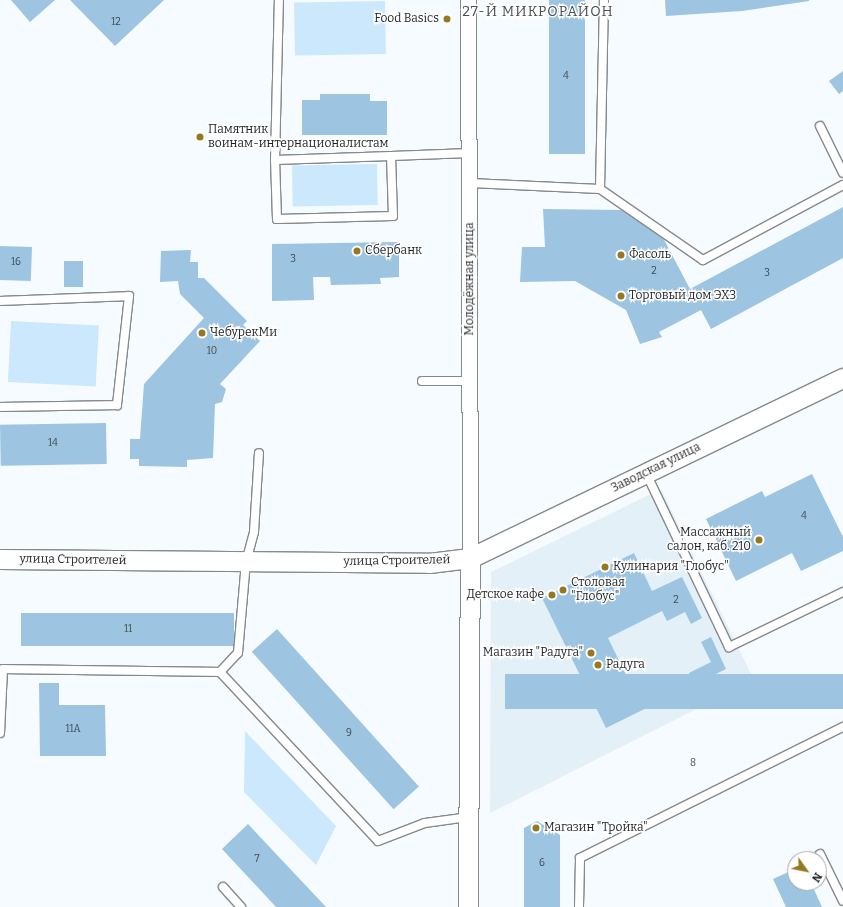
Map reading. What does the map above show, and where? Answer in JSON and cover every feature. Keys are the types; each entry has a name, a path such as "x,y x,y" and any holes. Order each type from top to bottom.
{"street":[{"name":"Молодёжная улица","path":"468,0 470,154 470,558"},
{"name":"Заводская улица","path":"470,558 843,378"},
{"name":"улица Строителей","path":"0,559 429,563 470,558"},
{"path":"468,907 470,558"}],"lane":[{"path":"279,0 275,160 277,219 393,216 391,156"},
{"path":"600,189 604,0"},
{"path":"820,126 843,173"},
{"path":"275,160 470,154"},
{"path":"470,184 600,189 703,260 843,185"},
{"path":"0,301 129,296 117,405 0,407"},
{"path":"422,381 470,381"},
{"path":"220,672 238,653 246,562 254,532 259,453"},
{"path":"646,473 729,647 843,592"},
{"path":"0,733 3,669 220,672 378,841 426,823 468,817"},
{"path":"579,907 580,858 843,727"},
{"path":"827,868 843,901"},
{"path":"223,887 241,907"}],"shaded area":[{"path":"385,1 386,54 295,56 294,3"},
{"path":"377,164 378,205 293,206 292,165"},
{"path":"11,321 99,326 96,387 8,382"},
{"path":"661,489 754,680 490,813 491,572"},
{"path":"245,731 336,826 316,865 244,792"}],"building":[{"path":"11,0 55,0 30,22"},
{"path":"70,0 164,0 115,46"},
{"path":"549,0 585,0 585,154 549,154"},
{"path":"665,0 809,1 742,11 666,16"},
{"path":"843,71 843,91 839,94 829,81"},
{"path":"320,94 370,94 370,101 387,101 387,135 302,135 302,100 320,100"},
{"path":"843,207 843,258 711,329 701,310 659,332 662,337 640,344 626,310 575,281 520,282 522,247 545,247 543,209 621,210 661,234 690,289"},
{"path":"399,242 399,277 380,278 381,284 331,285 330,277 313,277 314,300 272,301 272,244"},
{"path":"0,246 32,247 31,281 0,280"},
{"path":"191,250 190,262 198,262 198,278 204,278 247,321 243,325 260,341 220,384 226,389 222,402 215,404 213,458 187,460 187,467 139,466 139,459 130,459 130,439 140,439 144,384 204,318 180,294 178,281 160,282 161,251"},
{"path":"64,261 83,261 83,287 64,287"},
{"path":"106,423 107,464 1,466 0,425"},
{"path":"812,474 843,537 843,551 801,571 792,553 736,581 706,519 762,491 765,497"},
{"name":"Радуга","path":"634,553 652,591 682,577 702,618 691,624 685,612 667,621 662,611 608,638 634,691 647,685 651,693 672,683 677,693 606,728 542,598"},
{"path":"21,613 234,613 234,646 21,646"},
{"path":"277,629 419,787 394,809 252,652"},
{"path":"711,637 726,669 694,685 689,673 711,662 701,642"},
{"path":"505,674 843,674 843,709 505,709"},
{"path":"39,683 59,683 59,705 105,705 106,756 40,756"},
{"path":"537,821 560,835 560,907 524,907 524,828"},
{"path":"248,824 326,907 276,907 222,849"},
{"path":"787,873 787,891 815,891 822,907 786,907 773,879"}],"place":[{"name":"Food Basics","path":"447,19"},
{"name":"Памятник воинам-интернационалистам","path":"200,137"},
{"name":"Сбербанк","path":"357,251"},
{"name":"Фасоль","path":"621,255"},
{"name":"Торговый дом ЭХЗ","path":"621,296"},
{"name":"ЧебурекМи","path":"202,333"},
{"name":"Массажный салон, каб. 210","path":"759,540"},
{"name":"Кулинария \"Глобус\"","path":"605,567"},
{"name":"Столовая \"Глобус\"","path":"563,590"},
{"name":"Детское кафе","path":"552,595"},
{"name":"Магазин \"Радуга\"","path":"591,653"},
{"name":"Радуга","path":"598,665"},
{"name":"Магазин \"Тройка\"","path":"536,828"}],"district":[{"name":"27-Й МИКРОРАЙОН","path":"538,12"}]}
